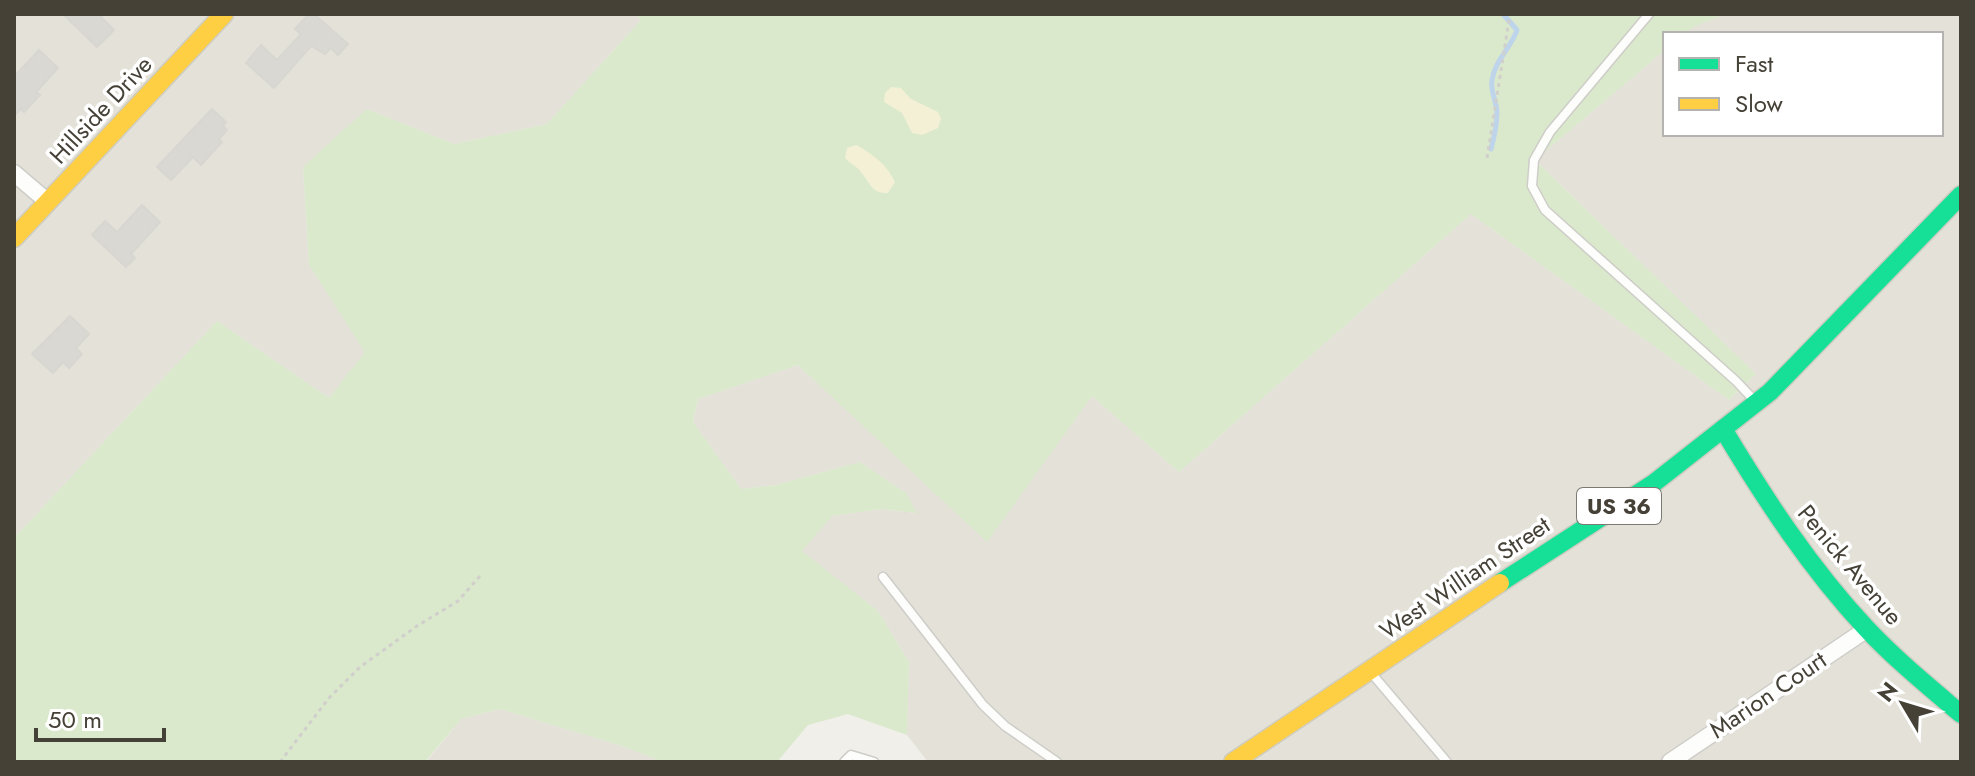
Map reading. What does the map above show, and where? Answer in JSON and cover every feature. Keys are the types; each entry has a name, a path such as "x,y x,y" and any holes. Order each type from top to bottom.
{"main road":[{"name":"Hillside Drive","path":"14,238 223,14"},
{"name":"West William Street","path":"1233,762 1628,500 1757,403 1961,195"},
{"name":"Penick Avenue","path":"1723,429 1751,476 1805,553 1867,629 1961,714"}],"street":[{"path":"14,173 48,202"},
{"name":"Marion Court","path":"1670,762 1867,629"}],"lane":[{"path":"1649,14 1550,132 1534,160 1532,186 1545,210 1757,403"},
{"path":"883,577 983,705 1005,726 1057,762"},
{"path":"1369,671 1447,762"},
{"path":"844,762 851,755 874,762"}],"path":[{"path":"1487,158 1510,14"},
{"path":"280,762 329,698 360,667 458,601 480,576"}],"shaded area":[{"path":"14,14 638,14 640,21 547,124 454,144 367,109 303,168 309,265 366,352 329,398 217,321 14,538"},
{"path":"1726,14 1961,14 1961,762 928,762 907,735 909,662 878,611 801,551 831,516 881,509 916,513 906,493 860,462 776,485 741,489 693,422 698,399 798,365 987,541 1092,396 1179,472 1471,214 1729,400 1756,374 1535,160 1663,52 1663,136 1943,136 1943,32 1688,32"},
{"path":"500,709 664,762 426,762 461,719"}],"green space":[{"path":"638,14 1726,14 1688,32 1663,32 1663,52 1535,160 1756,374 1729,400 1471,214 1179,472 1092,396 987,542 798,365 698,399 693,422 741,489 776,485 860,462 906,493 917,513 881,509 832,516 802,551 878,611 909,662 907,735 848,714 808,725 777,762 664,762 500,709 461,719 425,762 14,762 14,538 217,321 329,398 365,352 309,265 303,167 367,109 454,144 547,124 640,21"}],"sand":[{"path":"891,87 901,88 911,99 938,112 941,119 938,128 922,135 912,133 902,113 884,102 885,93"},
{"path":"856,145 879,160 892,176 895,182 888,193 875,190 845,158 847,148"}],"building":[{"path":"104,14 101,17 114,30 97,47 65,16"},
{"path":"309,14 314,14 348,44 338,55 331,48 325,54 311,46 274,88 246,63 261,45 277,60 301,34 295,29"},
{"path":"39,50 58,68 36,92 40,95 24,112 21,109 14,116 14,77"},
{"path":"212,109 226,122 223,126 227,130 219,139 222,142 201,165 193,157 171,180 157,167"},
{"path":"142,205 160,222 131,254 135,258 126,267 92,235 105,221 117,232"},
{"path":"70,316 89,334 76,348 82,354 69,368 63,362 53,373 32,354"}],"waterway":[{"path":"1491,149 1497,111 1492,80 1496,66 1517,30 1503,14"}],"traffic: fast":[{"path":"1500,583 1654,483 1770,392 1961,195"},
{"path":"1723,429 1789,532 1846,605 1888,651 1961,714"}],"traffic: slow":[{"path":"14,238 224,14"},
{"path":"1233,762 1500,583"}]}
